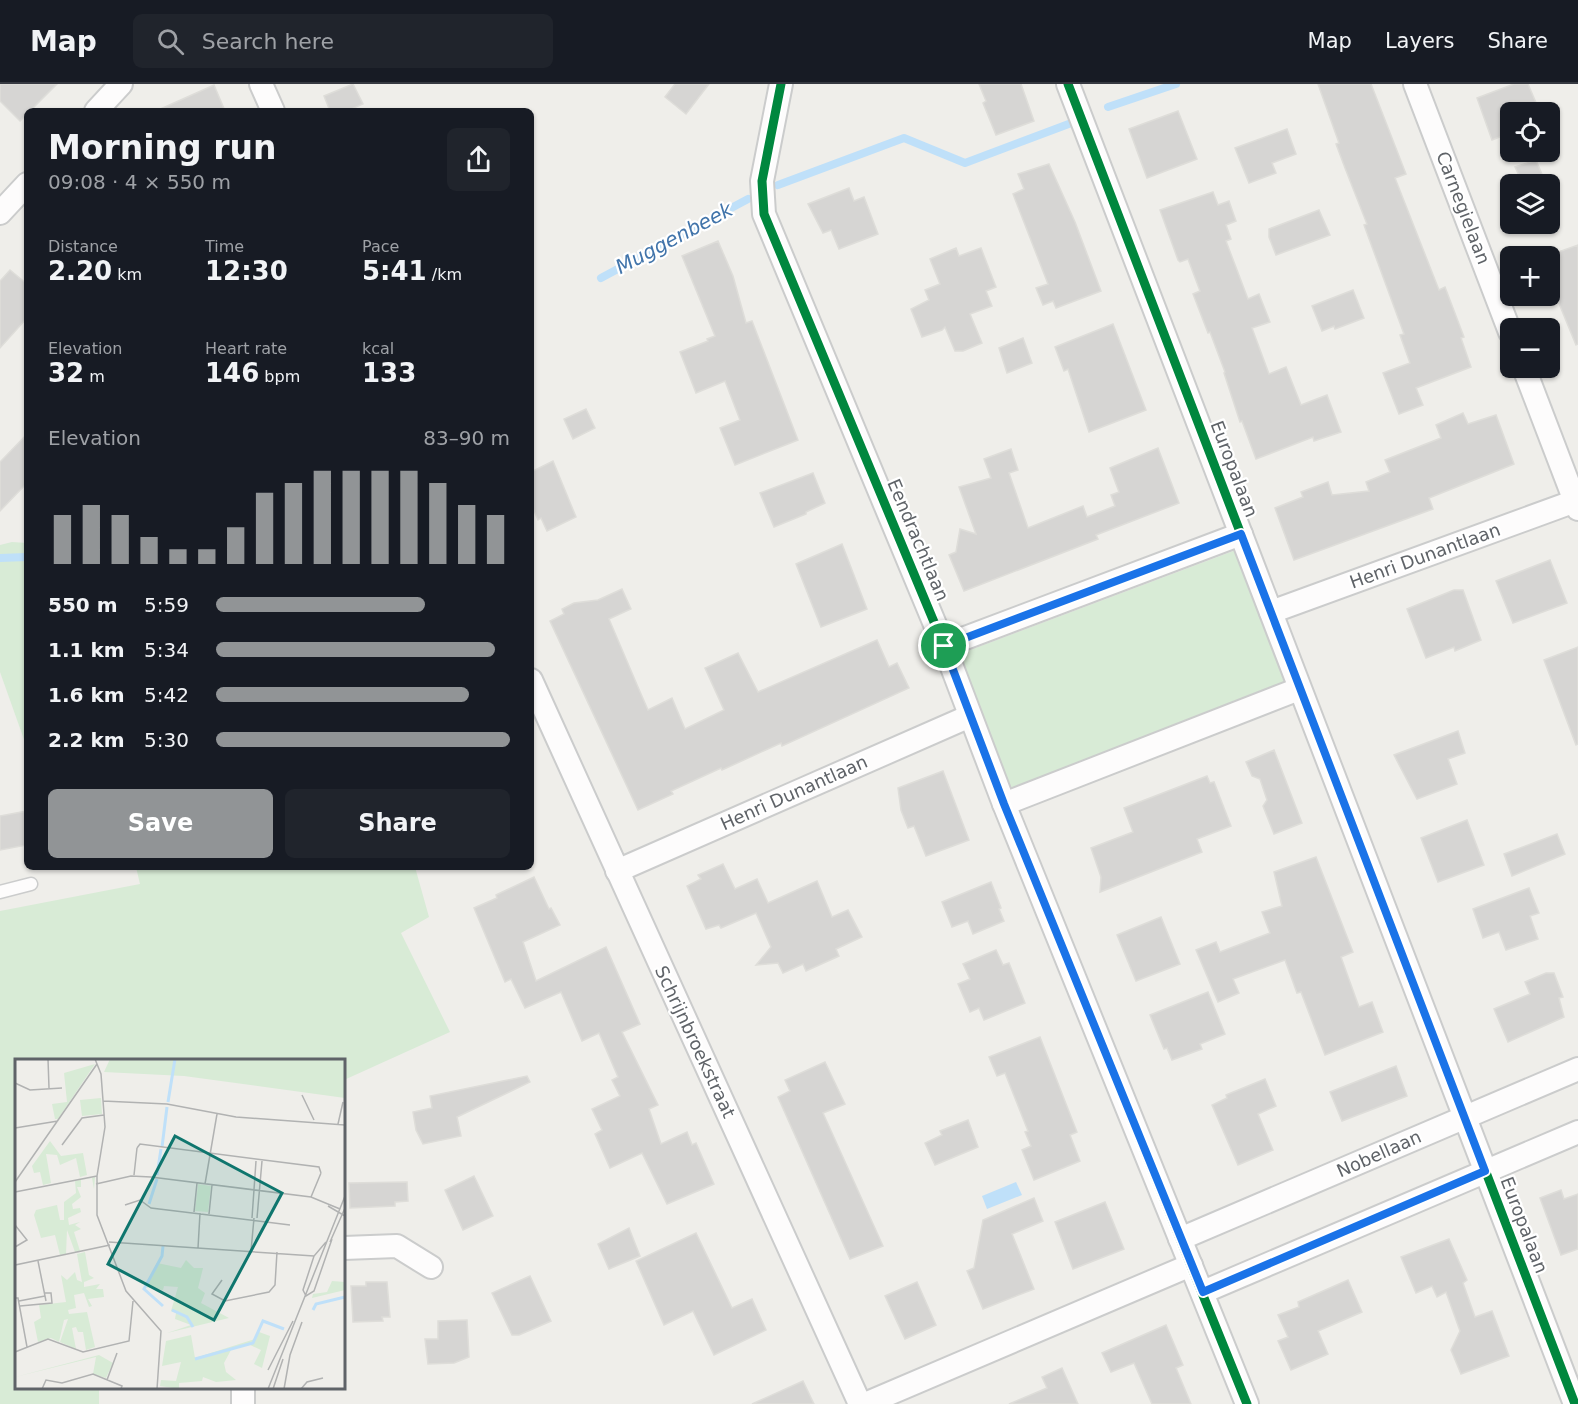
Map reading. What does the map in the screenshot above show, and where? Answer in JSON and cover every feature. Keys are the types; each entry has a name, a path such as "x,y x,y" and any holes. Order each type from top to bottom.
{"street":[{"path":"99,108 121,84"},
{"path":"261,84 272,108"},
{"name":"Eendrachtlaan","path":"781,84 762,181 764,214 944,646 1004,804 1247,1404"},
{"name":"Europalaan","path":"1068,84 1575,1404"},
{"name":"Carnegielaan","path":"1415,84 1505,318"},
{"path":"0,213 24,187"},
{"path":"1528,378 1577,503"},
{"name":"Henri Dunantlaan","path":"1271,612 1577,503"},
{"path":"944,646 1241,534"},
{"name":"Schrijnbroekstraat","path":"534,687 860,1404"},
{"path":"1004,804 1299,689"},
{"name":"Henri Dunantlaan","path":"617,871 970,716"},
{"name":"Nobellaan","path":"1180,1239 1578,1069"},
{"path":"1203,1292 1578,1132"},
{"path":"345,1248 397,1246 431,1267"},
{"path":"865,1404 1191,1265"}],"lane":[{"path":"0,892 31,884"}],"green space":[{"path":"12,542 24,543 24,740 0,672 0,545"},
{"path":"1236,550 1284,682 1010,790 957,655"},
{"path":"137,870 416,870 429,917 401,933 450,1032 345,1080 345,1059 15,1059 15,1389 99,1389 99,1404 0,1404 0,911 140,884"}],"water":[{"path":"1016,1182 1022,1195 987,1209 982,1196"}],"building":[{"path":"0,84 57,84 33,108 24,108 24,117 20,121 0,101"},
{"path":"353,84 363,104 354,108 329,108 324,96"},
{"path":"675,84 709,84 686,114 665,97"},
{"path":"979,84 1021,84 1034,121 996,135 983,103 986,101"},
{"path":"1318,84 1371,84 1406,174 1395,178 1439,290 1445,287 1464,337 1461,338 1471,367 1416,388 1423,405 1399,414 1383,373 1410,363 1400,335 1404,334 1364,225 1367,224 1336,144 1339,143"},
{"path":"1514,84 1528,84 1536,102 1500,102 1500,137 1492,140 1477,98"},
{"path":"214,85 224,108 163,108"},
{"path":"1178,111 1197,159 1147,178 1129,129"},
{"path":"1287,129 1296,154 1272,163 1276,173 1249,183 1235,148"},
{"path":"1537,162 1542,174 1518,174 1515,167"},
{"path":"1049,164 1075,222 1101,291 1056,308 1053,301 1043,305 1036,288 1048,284 1013,194 1024,189 1018,174"},
{"path":"849,188 854,201 864,197 878,234 839,249 831,230 823,233 808,204"},
{"path":"1213,192 1218,205 1229,201 1236,221 1226,225 1231,239 1226,241 1248,299 1259,294 1270,322 1252,328 1269,374 1286,367 1301,405 1327,395 1341,432 1314,441 1313,437 1256,459 1242,421 1240,422 1210,332 1208,333 1193,294 1200,291 1188,259 1180,262 1178,260 1160,210"},
{"path":"1319,210 1330,235 1276,255 1269,237 1269,229"},
{"path":"718,241 733,276 746,323 752,321 798,440 735,465 720,428 740,420 725,381 696,393 680,352 715,336 682,256"},
{"path":"1578,245 1578,344 1576,345 1560,306 1560,251"},
{"path":"956,248 959,256 981,248 996,287 986,291 992,306 970,314 982,343 963,351 955,351 945,327 922,337 911,309 929,300 925,290 940,284 930,259"},
{"path":"10,270 24,282 24,321 0,348 0,281"},
{"path":"1353,290 1364,318 1335,329 1334,326 1322,331 1312,306"},
{"path":"1113,324 1146,410 1089,432 1068,369 1064,371 1055,347"},
{"path":"1023,338 1032,363 1007,373 999,348"},
{"path":"586,409 595,428 573,439 564,419"},
{"path":"1463,413 1468,424 1496,415 1514,464 1429,498 1433,509 1294,560 1275,508 1303,497 1301,492 1328,482 1332,495 1369,491 1366,482 1390,472 1385,460 1441,438 1436,425"},
{"path":"24,437 24,486 0,511 0,462"},
{"path":"1158,448 1179,503 1096,535 1098,539 964,591 949,555 956,552 960,529 976,534 959,487 991,478 984,459 1011,449 1018,470 1009,473 1028,528 1083,506 1087,517 1115,506 1111,495 1119,492 1110,468"},
{"path":"553,461 576,517 547,531 541,518 538,520 534,511 534,470"},
{"path":"813,473 825,503 806,514 774,527 760,493"},
{"path":"842,544 867,609 821,627 796,564"},
{"path":"1550,560 1567,603 1513,623 1496,581"},
{"path":"622,589 631,609 609,619 648,710 672,698 685,729 724,710 705,668 738,653 758,692 877,640 889,667 897,663 909,688 782,746 781,743 722,770 721,768 671,791 673,794 638,810 550,621 564,614 562,609 574,603 598,600"},
{"path":"1454,590 1463,590 1481,640 1455,651 1454,647 1426,658 1407,609"},
{"path":"1578,647 1578,744 1576,745 1544,660"},
{"path":"1458,731 1465,753 1448,759 1457,784 1417,799 1394,755"},
{"path":"1274,750 1302,823 1274,834 1263,806 1267,800 1260,779 1252,776 1246,762"},
{"path":"943,771 969,840 926,856 914,826 908,828 901,810 898,788"},
{"path":"1207,776 1210,783 1214,782 1231,826 1197,839 1202,852 1100,892 1101,877 1091,848 1133,832 1124,808"},
{"path":"24,812 24,846 0,850 0,816"},
{"path":"1467,820 1484,865 1438,882 1421,838"},
{"path":"1557,834 1565,854 1512,876 1504,854"},
{"path":"1316,857 1353,952 1341,957 1359,1007 1372,1002 1383,1032 1325,1055 1301,992 1297,993 1285,960 1233,979 1239,993 1218,1002 1196,950 1216,942 1220,952 1270,933 1262,912 1282,906 1274,872"},
{"path":"723,864 735,889 757,879 768,903 817,881 832,917 848,910 862,937 836,949 839,956 806,971 803,964 783,973 778,963 756,965 771,947 756,913 721,928 719,925 706,929 687,886 701,879 698,875"},
{"path":"534,877 549,909 551,908 560,925 523,942 536,981 606,947 640,1024 622,1032 658,1105 649,1109 661,1144 687,1132 692,1145 696,1143 714,1184 667,1204 642,1153 610,1168 595,1134 602,1130 592,1109 620,1096 612,1080 618,1077 599,1033 582,1041 561,992 525,1008 511,979 505,982 474,908"},
{"path":"991,882 1004,921 973,934 968,921 952,927 942,902"},
{"path":"1529,888 1539,913 1530,916 1538,939 1506,950 1499,932 1483,938 1473,909"},
{"path":"1161,917 1180,964 1136,981 1117,935"},
{"path":"996,950 1003,965 1009,963 1025,1003 984,1020 979,1008 970,1012 958,984 970,979 963,964"},
{"path":"1546,973 1554,973 1563,997 1559,998 1564,1017 1508,1042 1494,1009 1530,994 1525,982"},
{"path":"1208,992 1225,1034 1200,1044 1202,1049 1172,1060 1167,1048 1164,1049 1150,1015"},
{"path":"1040,1037 1077,1132 1070,1135 1080,1161 1034,1180 1022,1150 1031,1146 1025,1132 1028,1131 1005,1073 997,1076 989,1057"},
{"path":"825,1062 845,1104 823,1113 883,1246 850,1259 778,1097 790,1091 785,1080"},
{"path":"1396,1066 1407,1096 1342,1121 1330,1092"},
{"path":"527,1076 530,1082 457,1117 461,1136 423,1144 416,1130 413,1112 432,1108 430,1096"},
{"path":"1265,1079 1276,1106 1258,1114 1273,1150 1238,1165 1212,1105 1227,1098 1226,1095"},
{"path":"968,1120 978,1147 935,1165 925,1143 942,1135 940,1131"},
{"path":"474,1176 493,1216 463,1230 445,1190"},
{"path":"407,1182 408,1201 395,1202 395,1206 350,1208 349,1183"},
{"path":"1561,1190 1564,1199 1578,1194 1578,1249 1561,1255 1540,1198"},
{"path":"1034,1198 1043,1221 1012,1234 1034,1289 983,1309 967,1271 974,1268 983,1220"},
{"path":"1105,1202 1124,1249 1073,1269 1055,1222"},
{"path":"629,1228 640,1256 609,1269 598,1244"},
{"path":"696,1233 732,1308 752,1299 766,1330 714,1355 693,1311 664,1325 636,1261"},
{"path":"1449,1239 1467,1280 1463,1283 1475,1317 1492,1311 1509,1356 1461,1374 1451,1350 1460,1331 1446,1292 1437,1297 1432,1286 1416,1293 1401,1257"},
{"path":"530,1276 551,1321 519,1335 512,1335 492,1293"},
{"path":"1348,1280 1362,1312 1318,1331 1328,1354 1291,1370 1278,1341 1288,1337 1278,1315 1299,1307 1298,1302"},
{"path":"366,1282 387,1282 390,1317 382,1317 383,1321 353,1322 351,1286 366,1286"},
{"path":"917,1282 936,1325 905,1339 885,1296"},
{"path":"467,1320 469,1357 454,1363 428,1364 425,1339 438,1339 438,1321"},
{"path":"1166,1325 1183,1365 1176,1368 1191,1404 1152,1404 1134,1363 1111,1372 1102,1353"},
{"path":"1062,1368 1078,1404 1009,1404 1047,1388 1042,1377"},
{"path":"803,1381 814,1404 752,1404"}],"waterway":[{"name":"Muggenbeek","path":"1108,107 1176,84"},
{"name":"Muggenbeek","path":"778,185 904,138 965,163 1074,122"},
{"name":"Muggenbeek","path":"601,278 748,199"},
{"name":"Muggenbeek","path":"0,558 24,557"}],"cycle path":[{"path":"781,84 762,181 764,214 944,646 1004,804 1247,1404"},
{"path":"1068,84 1575,1404"}],"route":[{"path":"1241,534 1485,1171 1203,1292 1004,804 944,646 1241,534"}]}
